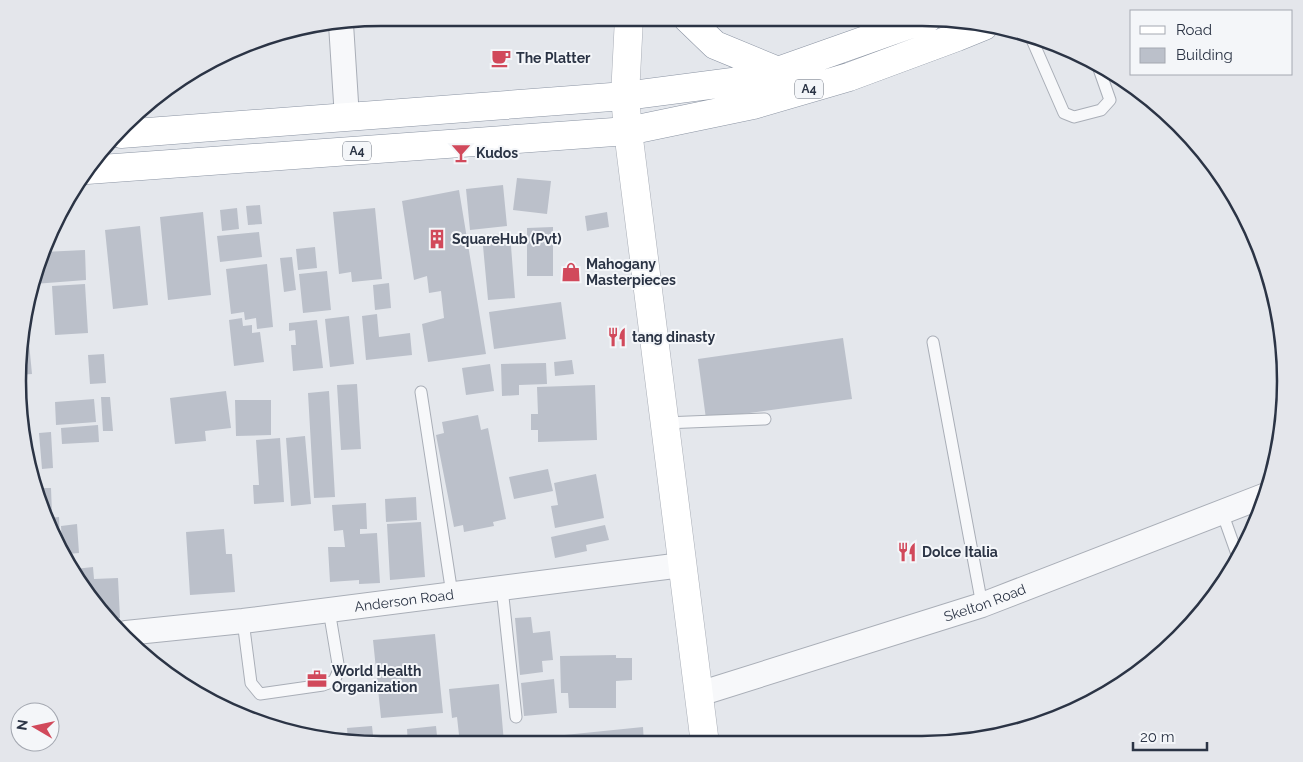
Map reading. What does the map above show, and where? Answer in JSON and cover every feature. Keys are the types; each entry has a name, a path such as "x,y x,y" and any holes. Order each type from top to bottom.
{"main road":[{"path":"629,26 625,96 628,131 704,736"},
{"path":"695,26 715,45 778,70"},
{"name":"A4","path":"127,134 625,96 740,81 778,70 905,26"},
{"name":"A4","path":"97,169 628,131 753,105 849,77 974,30"}],"street":[{"path":"341,28 347,118"},
{"name":"Skelton Road","path":"699,694 982,605 1257,499"},
{"name":"Anderson Road","path":"131,633 243,621 682,565"}],"lane":[{"path":"1034,44 1064,113 1074,117 1101,110 1110,100 1101,75"},
{"path":"933,342 982,605"},
{"path":"421,392 452,594"},
{"path":"664,423 765,419"},
{"path":"1222,512 1235,548"},
{"path":"502,588 516,718"},
{"path":"243,621 252,683 260,694 323,685 334,681 339,670 329,610"}],"building":[{"path":"517,178 551,181 547,214 513,210"},
{"path":"503,185 507,226 470,230 466,189"},
{"name":"SquareHub (Pvt)","path":"459,190 486,354 428,362 422,324 444,318 441,291 429,293 427,276 414,280 402,201"},
{"path":"260,205 262,224 248,225 246,206"},
{"path":"237,208 239,229 222,231 220,210"},
{"path":"375,208 382,279 352,282 351,272 339,274 333,212"},
{"path":"203,212 211,295 168,300 160,217"},
{"path":"607,212 609,227 587,231 585,216"},
{"path":"140,226 148,305 113,309 105,230"},
{"path":"553,227 553,276 527,276 527,228"},
{"path":"259,232 262,257 220,262 217,236"},
{"path":"510,233 515,298 488,300 482,235"},
{"path":"315,247 317,268 298,270 296,249"},
{"path":"85,250 86,280 40,284 51,252"},
{"path":"292,257 296,290 284,292 280,258"},
{"path":"267,264 273,327 257,329 256,318 245,320 244,312 231,314 226,269"},
{"path":"327,271 331,310 303,313 299,274"},
{"path":"389,283 391,308 375,310 373,285"},
{"path":"85,284 88,333 55,335 52,286"},
{"path":"561,302 566,339 494,349 489,312"},
{"path":"377,314 379,337 410,333 412,355 366,360 362,316"},
{"path":"349,316 354,364 330,367 325,319"},
{"path":"242,318 243,326 252,325 252,333 260,332 264,362 234,366 229,320"},
{"path":"317,320 323,368 293,371 291,345 296,345 295,330 289,331 289,323"},
{"path":"843,338 852,399 706,419 698,359"},
{"path":"28,343 32,374 26,374 27,358"},
{"path":"104,354 106,383 90,384 88,355"},
{"path":"572,360 574,374 555,376 554,362"},
{"path":"546,363 547,384 519,385 519,395 502,396 501,364"},
{"path":"490,364 494,391 466,395 462,368"},
{"path":"357,384 361,449 341,450 337,385"},
{"path":"595,385 597,440 538,442 538,430 531,430 531,414 538,414 537,387"},
{"path":"226,391 231,428 205,431 206,441 175,444 170,398"},
{"path":"329,391 335,497 314,498 308,393"},
{"path":"101,397 110,397 113,431 103,431"},
{"path":"94,399 96,422 56,425 55,402"},
{"path":"235,400 271,400 271,435 236,436"},
{"path":"478,415 481,430 488,428 506,519 493,522 494,526 464,532 463,525 454,527 436,435 444,433 442,422"},
{"path":"98,425 99,442 62,444 61,428"},
{"path":"51,432 53,468 42,469 39,433"},
{"path":"305,436 311,504 291,506 286,438"},
{"path":"280,438 284,502 254,504 253,485 259,485 256,440"},
{"path":"548,469 553,491 514,499 509,477"},
{"path":"596,474 604,518 555,528 551,506 558,505 554,483"},
{"path":"43,488 51,488 52,514 45,495"},
{"path":"416,497 417,520 386,522 385,499"},
{"path":"366,503 367,529 360,529 360,534 377,533 380,583 359,584 359,580 330,582 328,547 345,547 343,530 334,531 332,505"},
{"path":"59,517 60,531 53,518"},
{"path":"421,522 425,577 390,580 387,524"},
{"path":"77,524 79,553 72,554 61,535 61,526"},
{"path":"605,525 609,540 586,545 587,551 555,558 551,537"},
{"path":"224,529 226,554 232,554 235,592 190,595 186,532"},
{"path":"93,567 94,579 118,578 120,618 114,615 80,568"},
{"path":"531,617 533,633 550,631 553,660 542,661 543,672 520,675 515,618"},
{"path":"435,634 443,713 381,718 373,640"},
{"path":"616,655 616,658 632,658 632,680 616,681 616,708 569,708 568,693 561,693 560,656"},
{"path":"554,679 557,713 524,716 521,683"},
{"path":"499,684 503,736 459,736 457,717 452,718 449,689"},
{"path":"372,726 373,736 347,734 347,728"},
{"path":"436,726 437,736 407,736 407,729"},
{"path":"643,727 644,736 555,736"}],"place":[{"name":"The Platter","path":"501,58"},
{"name":"Kudos","path":"461,153"},
{"name":"SquareHub (Pvt)","path":"437,239"},
{"name":"Mahogany Masterpieces","path":"571,272"},
{"name":"tang dinasty","path":"617,337"},
{"name":"Dolce Italia","path":"907,552"},
{"name":"World Health Organization","path":"317,679"}]}
